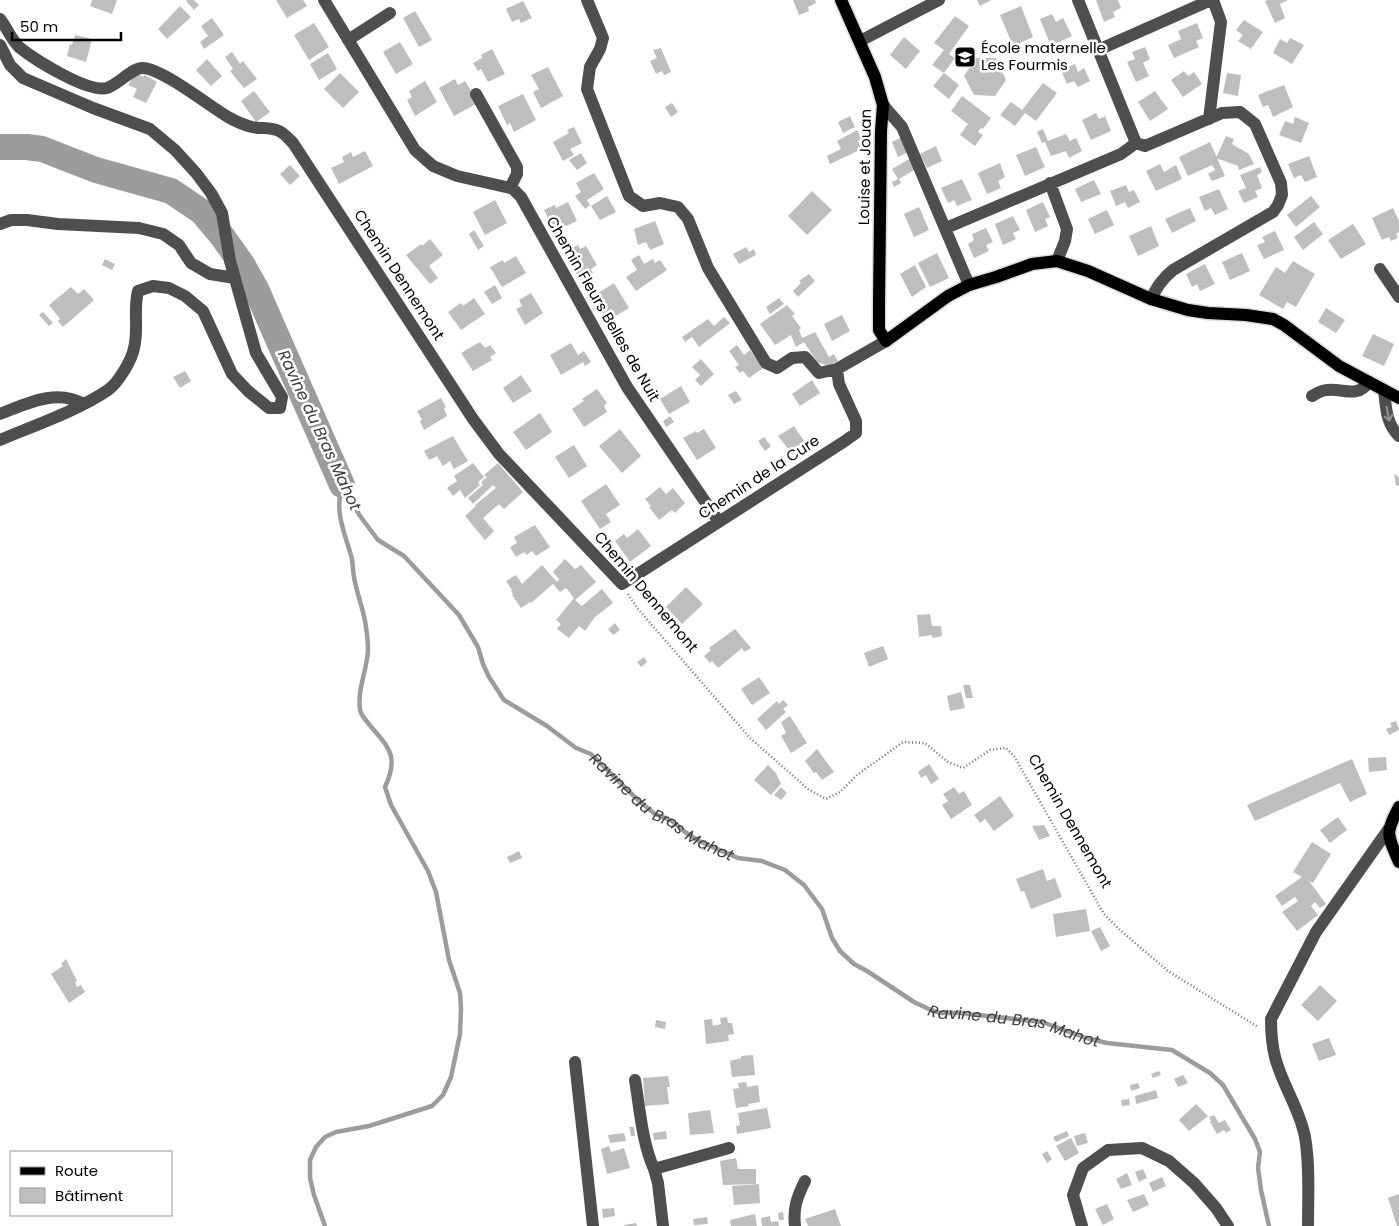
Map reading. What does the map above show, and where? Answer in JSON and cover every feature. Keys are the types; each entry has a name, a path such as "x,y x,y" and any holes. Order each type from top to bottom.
{"main road":[{"name":"Louise et Jouan","path":"841,0 875,77 883,105 881,131 879,330 886,341"},
{"path":"886,341 948,296 969,285 996,278 1032,264 1057,261 1088,271 1151,299 1194,311 1273,319 1339,366 1398,396"},
{"path":"1399,807 1388,830 1389,840 1399,862"}],"street":[{"path":"324,0 415,150 433,166 456,176 510,188 518,170 476,94"},
{"path":"587,0 603,38 590,67 587,89 628,196 643,206 660,203 678,207 688,219 708,268 766,363 777,368 792,358 805,357 820,373 837,369 886,341"},
{"path":"860,41 939,0"},
{"path":"1078,0 1136,143 1145,146 1222,113 1240,112 1255,124 1280,183 1282,195 1278,205 1267,217 1173,270 1164,277 1151,299"},
{"path":"1098,50 1212,0 1221,22 1209,119"},
{"path":"348,40 390,14"},
{"name":"Chemin Dennemont","path":"0,19 10,37 19,47 69,79 87,87 106,88 123,80 136,68 144,68 159,74 227,116 252,127 278,130 293,143 473,419 499,454 622,584"},
{"path":"0,45 10,65 23,78 93,108 150,129 175,150 196,173 211,193 222,213 230,261 256,353 282,397 280,408 269,408 248,391 232,374 203,310 185,296 169,288 153,286 138,291 135,302 136,334 134,349 128,365 110,389 83,404 0,440"},
{"path":"883,105 902,127 969,285"},
{"path":"946,228 1121,154 1136,143"},
{"path":"1050,183 1067,229 1065,242 1057,261"},
{"name":"Chemin Fleurs Belles de Nuit","path":"510,188 514,189 521,198 627,387 719,522"},
{"path":"0,224 11,220 28,220 58,224 139,228 163,234 179,245 191,263 210,274 235,278"},
{"path":"1380,269 1399,297"},
{"name":"Chemin de la Cure","path":"622,584 856,433 856,420 839,384 837,369"},
{"path":"1312,396 1328,389 1351,392 1361,390 1369,382"},
{"path":"1384,390 1392,430 1399,436"},
{"path":"0,414 34,401 64,396 75,399 83,404"},
{"path":"1308,1226 1308,1165 1305,1136 1292,1098 1275,1059 1271,1035 1271,1019 1316,932 1388,830"},
{"path":"575,1062 593,1226"},
{"path":"635,1080 650,1160 658,1183 662,1226"},
{"path":"654,1170 729,1148"},
{"path":"1082,1226 1073,1195 1083,1168 1108,1150 1142,1148 1169,1161 1194,1183 1216,1208 1228,1226"},
{"path":"795,1226 795,1202 805,1181"}],"path":[{"name":"Chemin Dennemont","path":"622,584 638,609 750,738 808,790 826,799 840,792 857,775 903,742 925,743 948,762 963,768 990,750 1006,748 1014,756 1104,914 1168,971 1271,1035"}],"building":[{"path":"92,0 117,0 112,14 90,6"},
{"path":"187,0 194,0 199,5 194,10"},
{"path":"276,0 303,0 307,6 287,18"},
{"path":"793,0 815,0 816,3 808,7 809,11 799,15"},
{"path":"977,0 991,0 980,6"},
{"path":"1096,0 1118,0 1121,8 1113,12 1115,17 1104,22"},
{"path":"1288,0 1280,4 1285,18 1275,23 1265,1"},
{"path":"523,1 532,18 521,23 519,19 512,22 506,9"},
{"path":"180,6 191,17 167,39 158,29"},
{"path":"1021,6 1033,37 1013,46 1000,15"},
{"path":"415,11 432,40 419,47 403,18"},
{"path":"1052,14 1056,22 1063,18 1072,36 1051,46 1040,19"},
{"path":"955,16 969,26 949,54 955,58 944,73 932,65 944,50 934,43"},
{"path":"212,18 224,35 204,49 200,42 208,36 201,26"},
{"path":"1244,20 1263,32 1251,49 1238,41 1243,35 1236,30"},
{"path":"314,23 329,47 309,60 294,35"},
{"path":"1197,23 1203,38 1196,41 1199,47 1174,58 1168,45 1181,39 1178,31"},
{"path":"75,35 92,39 86,62 67,56"},
{"path":"904,37 920,51 906,69 890,55"},
{"path":"1290,38 1304,45 1292,64 1273,53 1280,39 1287,43"},
{"path":"400,42 413,64 396,74 383,52"},
{"path":"1145,47 1150,59 1143,63 1149,76 1136,82 1127,62 1135,59 1132,52"},
{"path":"661,48 671,72 664,75 662,71 656,74 650,61 657,58 653,50"},
{"path":"492,49 505,74 488,82 481,69 478,71 473,63 482,58 481,55"},
{"path":"232,52 240,64 243,61 257,79 244,88 230,71 233,69 225,57"},
{"path":"328,53 337,69 319,80 310,64"},
{"path":"976,58 996,58 1006,80 995,96 974,95 964,76"},
{"path":"207,59 222,76 211,86 196,70"},
{"path":"1075,64 1078,72 1084,68 1090,81 1078,87 1074,81 1067,84 1061,70"},
{"path":"548,67 563,96 541,108 533,92 539,89 531,75"},
{"path":"1184,71 1188,76 1194,72 1202,84 1183,97 1171,80"},
{"path":"136,73 143,77 145,75 157,82 146,103 133,97 137,89 128,85"},
{"path":"340,73 359,92 343,108 324,89"},
{"path":"944,73 959,85 949,99 933,86"},
{"path":"1227,73 1241,75 1238,96 1223,93"},
{"path":"455,79 458,85 465,81 478,103 454,116 439,88"},
{"path":"425,81 437,102 415,116 407,100 412,97 409,91"},
{"path":"1043,83 1057,93 1036,121 1025,113 1015,126 1000,115 1011,102 1022,110"},
{"path":"1284,85 1293,107 1273,117 1268,105 1263,107 1258,95"},
{"path":"254,91 270,112 256,122 241,101"},
{"path":"1155,91 1168,109 1150,121 1138,102"},
{"path":"523,94 536,120 514,132 510,123 507,125 498,106"},
{"path":"962,96 991,118 983,129 981,128 978,132 983,135 975,146 960,135 968,124 951,111"},
{"path":"672,103 678,112 671,117 665,107"},
{"path":"1096,113 1099,119 1105,116 1111,131 1091,140 1082,120"},
{"path":"850,116 855,127 843,133 838,122"},
{"path":"1295,117 1309,123 1301,143 1279,135 1285,121 1293,124"},
{"path":"574,127 582,143 570,149 574,155 563,161 553,142 569,133 567,130"},
{"path":"1043,129 1048,141 1066,134 1070,141 1076,138 1082,151 1069,158 1066,151 1051,156 1045,142 1042,143 1037,132"},
{"path":"857,130 861,139 858,141 862,149 830,164 827,156 841,149 837,141"},
{"path":"904,136 910,151 898,157 892,142"},
{"path":"1226,136 1234,139 1232,144 1249,154 1254,164 1239,170 1238,166 1216,158"},
{"path":"1210,142 1225,176 1212,181 1208,174 1215,170 1212,165 1188,176 1179,157"},
{"path":"936,146 942,161 927,168 920,154"},
{"path":"1036,147 1045,167 1025,176 1016,155"},
{"path":"365,151 373,166 339,184 331,168 344,162 342,157 351,152 353,157"},
{"path":"581,153 587,163 577,170 569,160"},
{"path":"1309,156 1317,177 1305,182 1301,175 1294,178 1288,164"},
{"path":"911,158 916,169 899,179 901,183 894,187 892,182 898,179 892,169"},
{"path":"1000,163 1005,177 998,181 1001,188 987,194 978,173"},
{"path":"1160,164 1164,172 1176,165 1182,179 1156,191 1146,171"},
{"path":"290,165 300,176 290,185 280,174"},
{"path":"1260,167 1262,172 1257,175 1262,188 1255,191 1258,197 1244,203 1238,191 1246,188 1240,175"},
{"path":"594,173 604,189 587,200 590,205 585,209 575,196 581,192 576,183"},
{"path":"962,179 972,200 957,206 954,200 948,203 941,188"},
{"path":"1094,180 1101,194 1081,202 1075,189"},
{"path":"1126,185 1129,192 1134,190 1140,202 1128,208 1125,202 1116,206 1110,191"},
{"path":"1219,189 1228,209 1215,215 1211,208 1205,211 1199,197"},
{"path":"812,191 832,210 807,235 788,216"},
{"path":"607,196 616,212 600,220 591,206"},
{"path":"1311,196 1320,207 1296,227 1287,215"},
{"path":"495,200 507,223 485,235 473,212"},
{"path":"568,202 577,221 555,231 544,210 555,205 556,208"},
{"path":"1043,202 1050,217 1045,219 1048,226 1035,232 1026,210"},
{"path":"919,207 929,230 914,237 904,214"},
{"path":"1190,208 1196,221 1172,233 1165,219"},
{"path":"1393,208 1399,221 1399,232 1396,234 1398,238 1391,241 1389,237 1382,240 1372,218"},
{"path":"1107,210 1114,225 1095,234 1088,219"},
{"path":"1013,216 1020,230 1013,233 1016,239 1003,245 995,224"},
{"path":"655,221 664,244 650,250 646,242 638,245 634,229"},
{"path":"1314,222 1323,234 1303,250 1294,237"},
{"path":"1353,224 1366,244 1341,259 1328,240"},
{"path":"1151,226 1159,246 1138,256 1129,236"},
{"path":"986,228 993,242 986,245 989,251 974,258 968,244 974,240 972,234"},
{"path":"474,230 484,246 478,250 469,234"},
{"path":"1275,231 1284,250 1264,259 1257,245 1265,242 1262,237"},
{"path":"430,239 443,255 429,266 438,278 430,284 406,255"},
{"path":"578,245 580,249 586,246 597,265 591,269 593,273 580,280 564,252"},
{"path":"746,247 749,252 754,249 756,255 739,264 733,254"},
{"path":"937,253 949,278 930,287 918,263"},
{"path":"1242,253 1250,271 1230,280 1222,262"},
{"path":"639,255 644,264 653,259 655,263 660,260 667,270 636,291 626,277 637,270 631,260"},
{"path":"516,256 526,273 502,287 490,267 503,260 504,263"},
{"path":"105,259 115,264 112,270 102,265"},
{"path":"1293,261 1315,274 1296,307 1287,302 1283,309 1259,295 1276,267 1285,273"},
{"path":"1205,264 1215,284 1200,291 1197,284 1192,287 1186,274"},
{"path":"915,265 926,287 912,297 900,274"},
{"path":"809,274 815,281 798,297 793,291 801,283 799,281"},
{"path":"614,283 629,308 607,321 592,297"},
{"path":"495,285 502,298 492,304 484,292"},
{"path":"71,287 78,294 84,289 94,300 63,327 58,321 60,319 49,305"},
{"path":"531,293 543,313 525,325 516,309 522,306 519,300"},
{"path":"474,298 485,314 461,330 448,312 461,303 463,306"},
{"path":"779,298 784,304 770,314 766,307"},
{"path":"787,305 795,314 792,316 801,328 799,330 802,338 815,332 829,357 834,354 838,361 828,366 817,362 804,342 796,347 791,335 775,345 760,324"},
{"path":"1326,308 1345,320 1336,333 1318,322"},
{"path":"43,312 53,323 49,326 39,315"},
{"path":"842,315 850,331 832,341 824,324"},
{"path":"724,317 730,323 699,347 692,337 685,342 682,337 708,319 714,326"},
{"path":"1373,334 1394,344 1384,366 1362,356"},
{"path":"480,342 485,348 490,345 496,353 490,357 492,360 473,371 461,353"},
{"path":"571,343 578,355 584,351 591,362 585,366 583,362 561,375 550,355"},
{"path":"737,345 744,355 750,350 763,368 749,378 743,371 740,373 735,367 739,365 729,351"},
{"path":"701,359 714,374 701,386 695,380 700,375 692,367"},
{"path":"185,371 191,381 180,388 173,377"},
{"path":"521,375 532,391 513,403 503,388"},
{"path":"812,380 820,393 800,406 792,394"},
{"path":"681,386 690,402 669,414 660,399"},
{"path":"597,389 607,403 604,406 607,412 584,427 572,409 584,401 582,399"},
{"path":"736,391 742,400 734,404 728,395"},
{"path":"441,398 446,407 444,408 447,416 424,430 420,421 422,420 417,411"},
{"path":"540,413 552,432 526,450 513,432"},
{"path":"670,416 674,422 666,427 663,421"},
{"path":"794,426 806,444 793,455 778,436"},
{"path":"620,429 641,456 622,473 599,446"},
{"path":"704,429 716,448 697,460 683,438"},
{"path":"453,436 468,461 454,469 450,461 443,466 437,456 429,460 424,451"},
{"path":"764,437 771,446 765,451 758,441"},
{"path":"574,445 587,466 569,478 555,457"},
{"path":"473,463 484,477 478,482 480,485 465,498 460,490 453,496 447,488 457,481 454,476"},
{"path":"498,463 523,492 504,509 499,504 483,518 494,531 485,540 465,516 496,488 493,485 473,504 468,498 483,485 481,482 487,477 484,475"},
{"path":"1394,474 1399,477 1399,486 1396,485"},
{"path":"606,484 620,505 606,514 611,522 600,529 581,501"},
{"path":"660,487 666,494 673,488 685,503 675,513 672,510 659,520 645,499"},
{"path":"535,525 550,547 536,556 532,551 527,555 524,552 516,557 510,547 517,543 514,537"},
{"path":"638,529 651,546 630,562 615,541 624,534 627,538"},
{"path":"565,559 575,569 581,565 596,582 575,600 582,606 602,589 613,603 595,617 585,631 579,626 569,638 557,629 561,624 556,620 574,598 566,588 560,592 553,584 531,603 521,608 512,595 512,590 506,581 516,575 522,584 542,565 557,582 559,579 553,572"},
{"path":"686,587 703,604 682,624 666,607"},
{"path":"930,614 932,626 941,626 942,636 932,638 932,635 919,637 917,615"},
{"path":"615,623 620,630 613,635 608,629"},
{"path":"735,629 751,648 744,652 742,648 718,668 704,656 711,650 709,648"},
{"path":"680,631 684,636 679,641 674,635"},
{"path":"883,646 888,659 869,667 864,653"},
{"path":"644,657 647,662 641,667 637,662"},
{"path":"759,677 770,693 752,705 741,689"},
{"path":"963,685 970,685 973,698 966,698"},
{"path":"961,692 965,708 950,711 947,696"},
{"path":"783,700 788,705 783,709 786,712 766,730 757,719 777,701 779,704"},
{"path":"790,716 807,743 791,753 781,736 786,733 781,722"},
{"path":"1396,721 1399,730 1389,735 1386,729 1392,727 1390,723"},
{"path":"817,749 834,772 822,780 805,761"},
{"path":"1386,757 1387,770 1369,772 1368,758"},
{"path":"1352,759 1367,794 1350,802 1340,783 1255,821 1247,805"},
{"path":"929,764 939,779 931,784 926,775 921,778 918,772"},
{"path":"768,765 776,773 781,784 771,795 754,780"},
{"path":"781,787 787,793 781,800 774,795"},
{"path":"954,787 959,794 964,791 972,805 951,819 942,805 948,801 943,794"},
{"path":"1000,796 1014,816 994,831 985,819 980,823 974,815"},
{"path":"1338,817 1347,830 1330,843 1320,830"},
{"path":"1044,825 1050,836 1039,840 1032,826"},
{"path":"1312,842 1331,854 1313,883 1309,881 1326,904 1320,908 1315,902 1311,906 1318,915 1297,931 1282,912 1298,901 1295,897 1282,906 1275,896 1302,877 1293,872"},
{"path":"519,851 522,858 510,863 507,857"},
{"path":"1043,869 1047,881 1055,878 1062,897 1031,909 1024,891 1021,892 1016,879"},
{"path":"1086,909 1090,931 1056,937 1053,914"},
{"path":"1100,927 1110,946 1101,951 1091,931"},
{"path":"66,959 77,981 75,982 77,987 81,985 85,992 69,1003 51,974 63,966 61,964"},
{"path":"1320,985 1337,1001 1318,1021 1301,1005"},
{"path":"727,1017 728,1023 732,1023 734,1034 728,1035 729,1041 706,1044 704,1020 712,1019 713,1026 721,1024 720,1018"},
{"path":"656,1020 666,1022 665,1029 655,1027"},
{"path":"1329,1038 1336,1055 1319,1061 1312,1044"},
{"path":"753,1055 755,1075 732,1077 730,1061 741,1058 741,1056"},
{"path":"1159,1071 1161,1075 1153,1078 1151,1074"},
{"path":"1183,1075 1188,1083 1178,1087 1174,1079"},
{"path":"668,1076 670,1087 667,1087 669,1104 645,1106 643,1078"},
{"path":"746,1082 747,1087 758,1085 760,1102 736,1108 733,1089 739,1088 738,1083"},
{"path":"1138,1083 1140,1088 1131,1091 1130,1085"},
{"path":"1156,1090 1158,1098 1136,1104 1135,1096"},
{"path":"1129,1099 1130,1105 1122,1106 1121,1100"},
{"path":"1196,1104 1208,1116 1189,1131 1179,1120"},
{"path":"767,1108 771,1128 737,1134 736,1126 740,1125 738,1113"},
{"path":"710,1110 714,1133 690,1135 688,1113"},
{"path":"1214,1115 1219,1123 1225,1120 1231,1130 1226,1133 1224,1130 1217,1134 1209,1117"},
{"path":"629,1127 634,1127 635,1136 631,1136"},
{"path":"666,1131 667,1139 654,1140 653,1133"},
{"path":"1067,1131 1069,1136 1056,1142 1053,1137"},
{"path":"624,1133 626,1141 610,1143 608,1135"},
{"path":"1085,1133 1088,1143 1077,1146 1074,1136"},
{"path":"1071,1138 1079,1153 1065,1161 1056,1146"},
{"path":"609,1146 611,1152 624,1148 630,1168 607,1174 601,1149"},
{"path":"1047,1151 1052,1159 1047,1163 1042,1154"},
{"path":"736,1158 738,1169 756,1169 756,1184 723,1185 720,1161"},
{"path":"1143,1169 1147,1178 1139,1182 1135,1172"},
{"path":"1127,1173 1132,1185 1121,1189 1116,1179"},
{"path":"1162,1177 1166,1186 1153,1192 1149,1183"},
{"path":"759,1184 760,1203 734,1205 732,1186"},
{"path":"1144,1194 1149,1205 1133,1212 1127,1200"},
{"path":"1399,1194 1399,1226 1397,1226 1388,1198"},
{"path":"1107,1204 1114,1219 1103,1225 1095,1209"},
{"path":"614,1208 615,1216 603,1218 602,1209"},
{"path":"835,1209 841,1226 808,1226 805,1219"},
{"path":"783,1212 784,1220 779,1220 778,1213"},
{"path":"755,1214 757,1226 731,1226 730,1220"},
{"path":"770,1216 771,1222 778,1221 779,1226 762,1226 761,1218"},
{"path":"707,1217 708,1224 694,1225 693,1219"},
{"path":"636,1223 637,1226 624,1226 624,1225"}],"waterway":[{"name":"Ravine du Bras Mahot","path":"0,147 42,149 96,170 171,191 202,212 242,264 256,289 342,485"},
{"name":"Ravine du Bras Mahot","path":"342,485 360,516 378,540 404,556 459,615 478,647 489,677 504,700 547,726 576,748 591,754 655,814 672,821 699,841 738,858 762,861 785,870 804,885 822,909 832,938 840,951 854,964 914,1002 940,1013 960,1013 1042,1022 1086,1038 1107,1043 1172,1050 1210,1073 1223,1085 1255,1139 1260,1152 1258,1168 1269,1226"},
{"path":"325,1226 310,1178 310,1160 316,1147 325,1137 336,1132 369,1126 432,1106 443,1095 451,1077 460,1034 461,1009 460,993 449,960 436,892 428,871 391,805 385,787 391,767 390,752 363,717 360,710 359,702 368,641 364,615 354,579 352,559 340,514 339,505 342,485"}],"place":[{"name":"École maternelle Les Fourmis","path":"965,57"}]}
